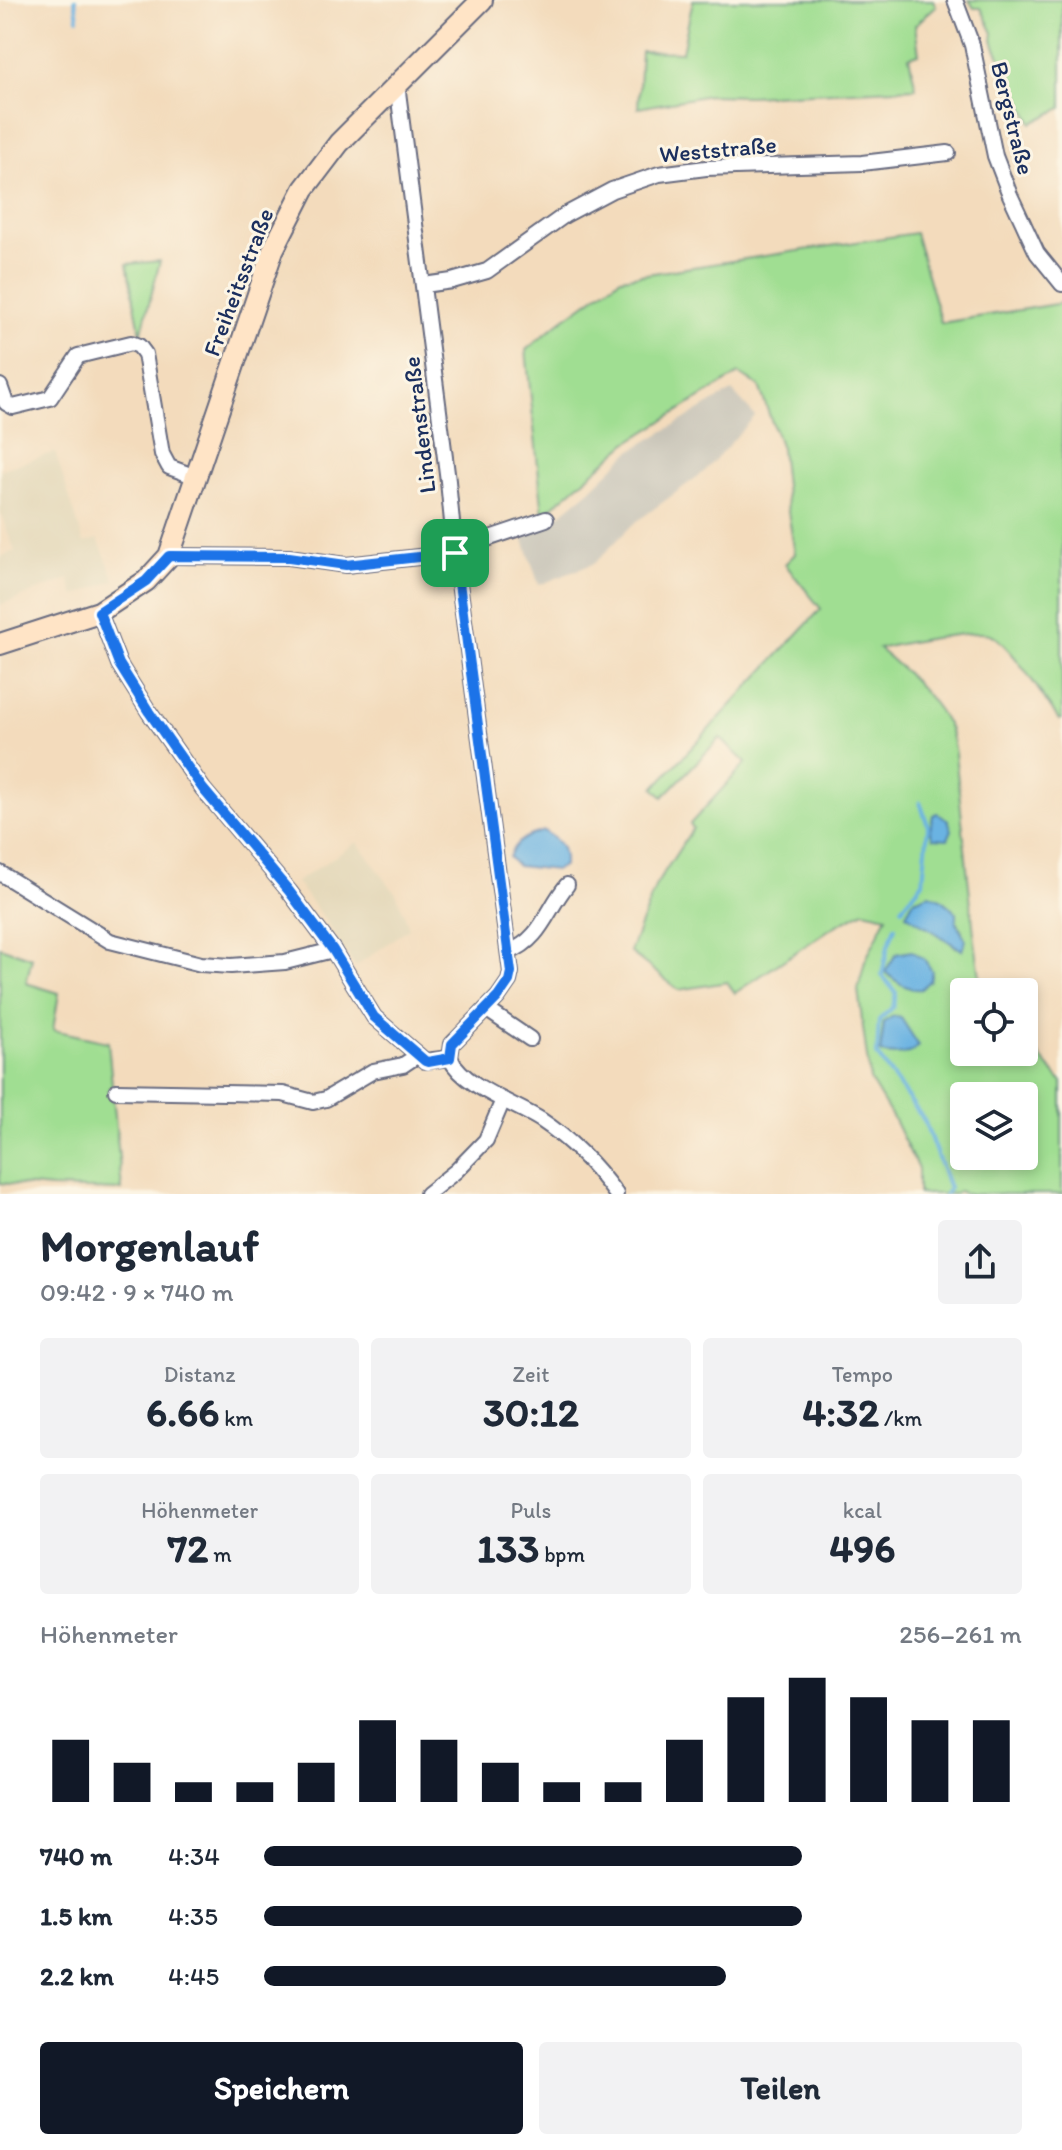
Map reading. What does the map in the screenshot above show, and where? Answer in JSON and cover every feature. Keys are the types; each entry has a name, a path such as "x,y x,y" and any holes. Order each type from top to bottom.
{"street":[{"name":"Freiheitsstraße","path":"0,644 99,612 146,581 169,556 273,250 304,189 339,143 482,0"},
{"name":"Bergstraße","path":"955,0 972,45 992,143 1004,180 1037,253 1062,284"},
{"name":"Lindenstraße","path":"397,84 511,972 509,981 452,1044 450,1058"},
{"name":"Weststraße","path":"424,285 487,271 565,215 612,190 659,174 706,168 862,163 948,153"},
{"path":"0,386 6,403 13,407 50,398 78,356 131,343 139,346 145,354 162,454 169,467 196,477"},
{"path":"169,556 289,557 346,565 455,553 546,519"},
{"path":"99,612 119,664 149,712 203,789 289,891 333,950 374,1017 425,1061 450,1058 458,1071 567,1139 590,1161 616,1194"},
{"path":"0,873 110,941 201,964 231,966 285,962 333,950"},
{"path":"509,952 537,932 567,885"},
{"path":"486,1009 530,1039"},
{"path":"116,1091 283,1094 313,1102 326,1099 373,1071 403,1065 418,1055"},
{"path":"427,1194 486,1140 503,1100"}],"shaded area":[{"path":"732,391 755,416 705,471 632,525 595,563 539,585 522,534 546,526 589,491 629,452"},
{"path":"55,452 84,543 98,539 115,580 75,596 69,579 0,605 0,557 15,551 0,511 0,470"},
{"path":"357,842 397,895 409,928 355,967 296,882"}],"green space":[{"path":"693,0 933,0 936,6 915,25 919,54 909,57 916,88 709,95 638,108 641,51 682,52"},
{"path":"969,0 1062,0 1062,108 1032,123 992,40 993,33 981,8 974,8"},
{"path":"915,233 941,323 1062,303 1062,719 1059,720 1016,659 989,634 952,635 879,649 927,695 949,728 955,753 980,978 950,978 950,1066 1038,1066 1038,1054 1062,1082 1062,1194 965,1194 959,1191 955,1194 918,1194 918,1169 870,1080 858,990 865,961 887,916 864,911 833,927 735,993 727,982 679,990 630,952 656,885 693,828 690,824 746,763 720,738 663,797 654,788 821,609 785,564 795,554 781,448 759,386 739,374 627,443 543,515 526,350 621,278","holes":["906,914 956,921 962,930 956,947"]},
{"path":"160,261 141,335 127,264"},
{"path":"0,947 32,958 26,983 59,993 53,1030 108,1042 122,1190 0,1183"}],"water":[{"path":"937,813 948,820 952,830 948,839 933,838 930,830 933,815"},
{"path":"544,831 560,845 564,865 556,870 517,866 509,857 515,846"},
{"path":"929,894 943,900 956,913 956,921 966,940 962,950 906,914 914,900"},
{"path":"912,951 924,959 932,971 930,980 921,989 907,987 885,972 896,954"},
{"path":"893,1016 901,1018 919,1046 911,1052 896,1055 880,1053 884,1022"}],"waterway":[{"path":"75,0 78,18"},
{"path":"902,908 923,882 928,826 920,802"},
{"path":"895,927 882,975 896,993 893,1007 879,1020 877,1055 924,1120 949,1188 945,1194"}],"route":[{"path":"455,553 511,972 498,997 452,1044 450,1058 428,1062 374,1017 333,950 289,891 203,789 119,664 99,612 146,581 169,556 289,557 346,565 455,553"}]}
